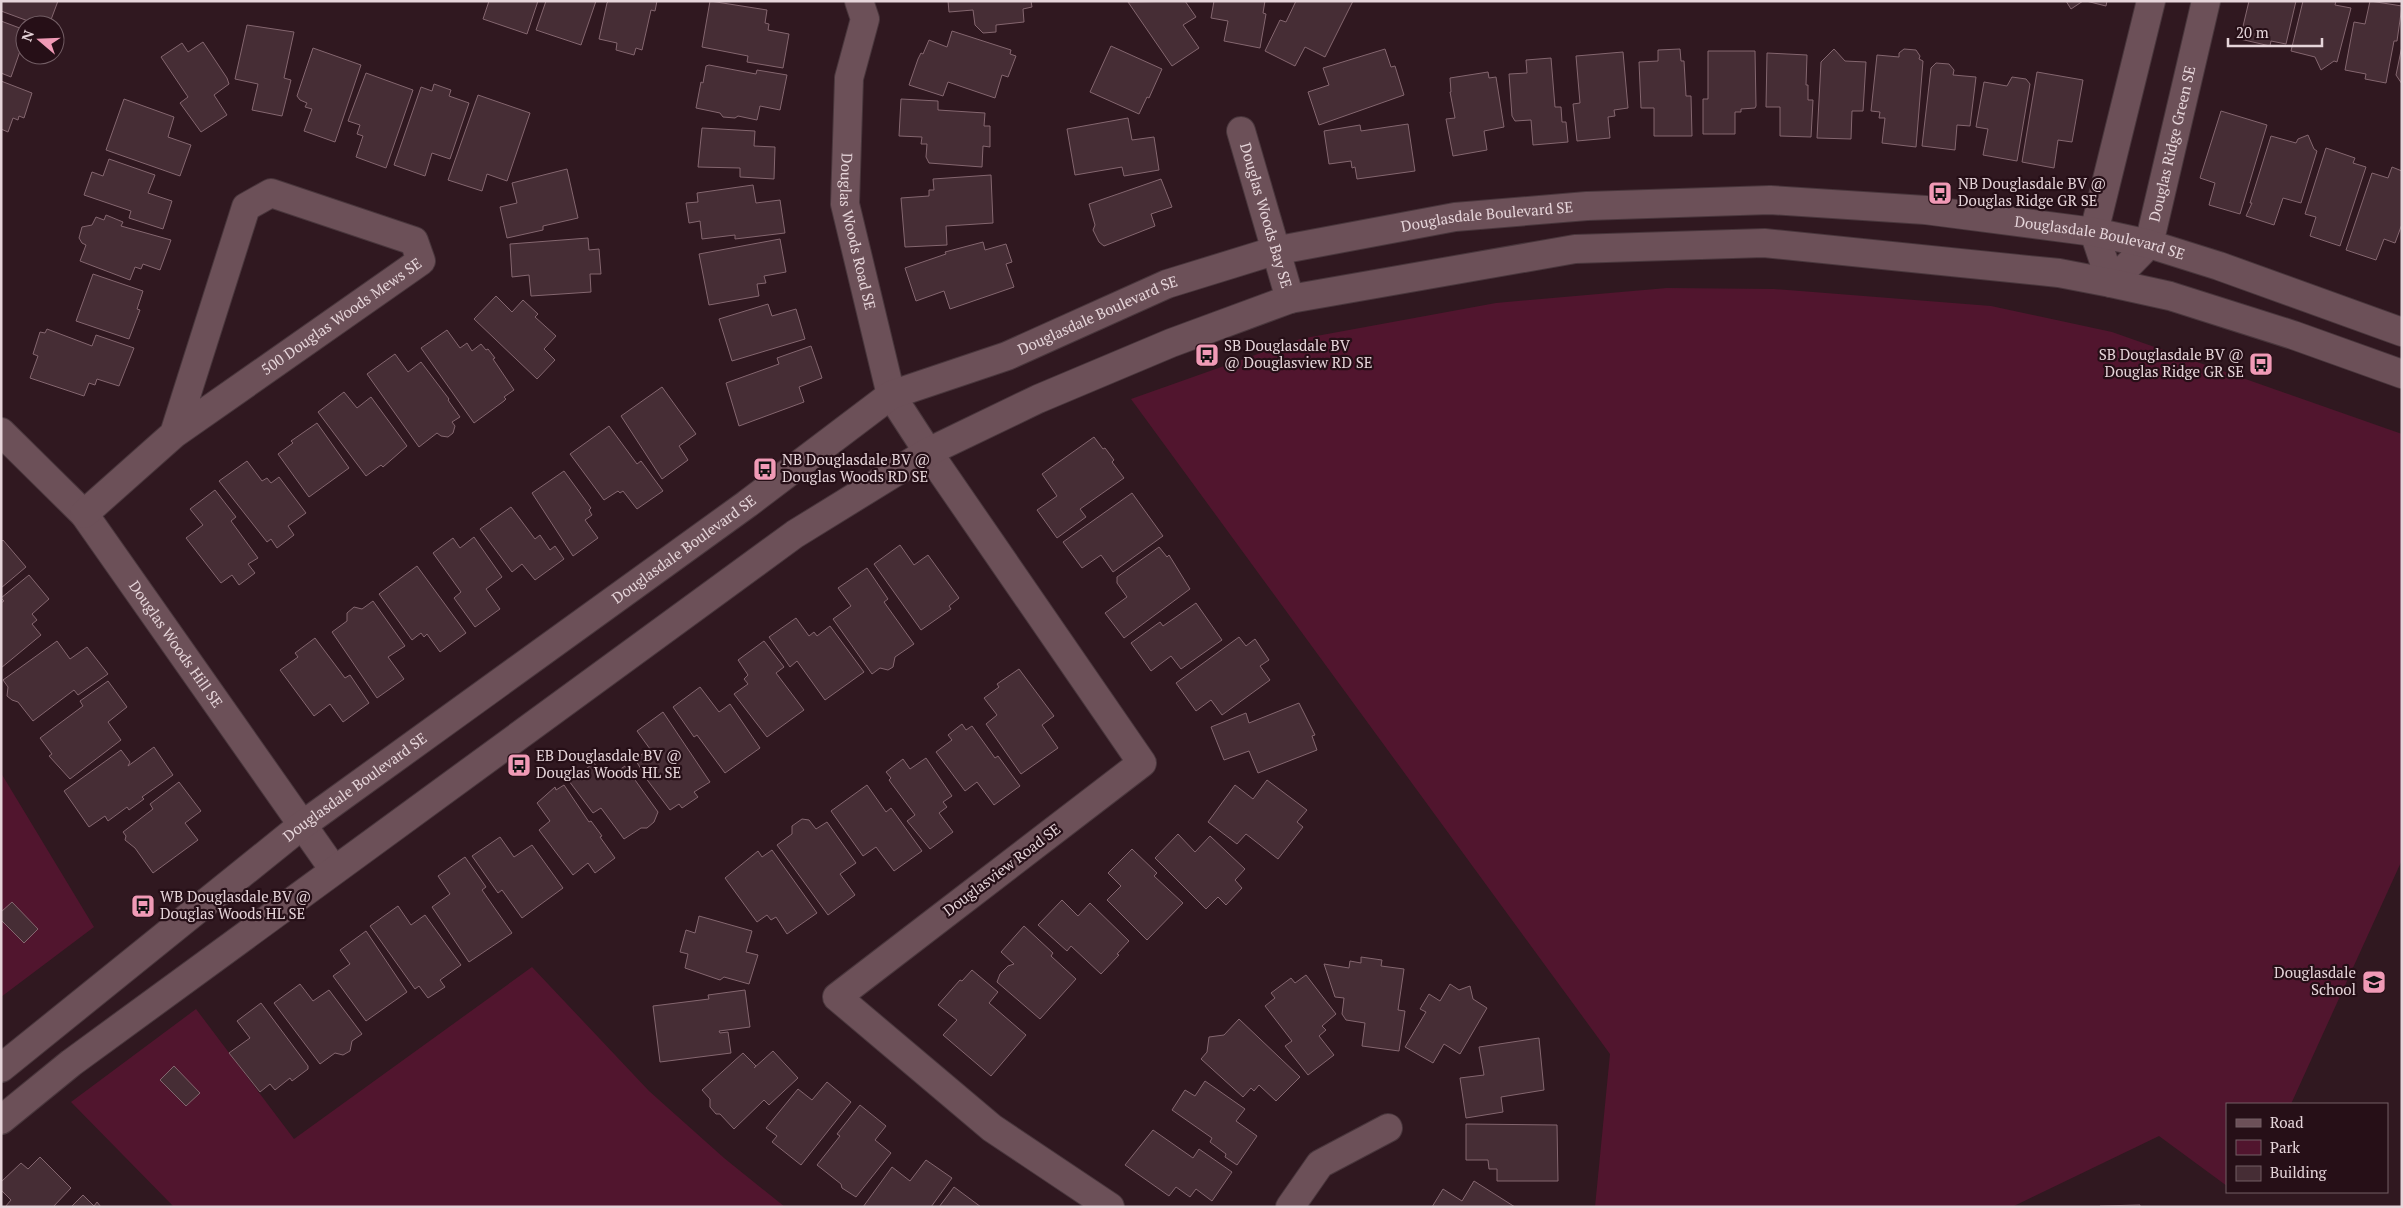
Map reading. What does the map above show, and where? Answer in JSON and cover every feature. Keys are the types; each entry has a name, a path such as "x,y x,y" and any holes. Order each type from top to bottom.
{"street":[{"name":"Douglas Woods Road SE","path":"859,1 865,19 849,78 845,204 891,395 928,452"},
{"path":"2111,283 2094,232 2151,1"},
{"name":"Douglas Ridge Green SE","path":"2111,283 2149,244 2206,1"},
{"name":"Douglas Woods Bay SE","path":"1240,131 1274,251 1290,299"},
{"name":"500 Douglas Woods Mews SE","path":"84,514 174,434 421,261 414,241 271,193 246,207 174,434"},
{"name":"Douglasdale Boulevard SE","path":"1,1068 302,826 747,504 891,395 1007,356 1167,284 1274,251 1455,217 1587,206 1770,200 1925,210 2094,232 2149,244 2220,266 2402,332"},
{"path":"1,1120 71,1063 796,534 928,452 1038,399 1235,317 1290,299 1575,248 1764,242 2049,272 2111,283 2170,296 2402,374"},
{"name":"Douglas Woods Hill SE","path":"1,432 84,514 334,870"},
{"name":"Douglasview Road SE","path":"928,452 1142,763 837,997 992,1128 1110,1207"},
{"path":"1290,1207 1320,1164 1388,1128"}],"green space":[{"path":"1667,288 1774,289 1991,306 2112,332 2402,434 2402,860 2291,1103 2226,1103 2226,1185 2159,1136 2012,1207 1595,1207 1610,1054 1131,399 1300,339 1496,303"},
{"path":"1,773 94,927 1,997"},
{"path":"532,967 649,1091 724,1158 785,1207 174,1207 71,1102 196,1009 294,1139"}],"building":[{"path":"1,1 58,1 53,15 15,16 1,11"},
{"path":"489,1 538,1 527,34 483,19"},
{"path":"546,1 596,1 581,45 536,30"},
{"path":"609,1 657,1 655,11 651,10 642,50 636,48 634,55 616,50 617,43 599,39"},
{"path":"710,1 767,10 765,23 769,24 768,30 789,34 783,68 747,62 748,56 702,47"},
{"path":"948,1 1031,1 1032,7 1023,9 1024,22 996,25 996,32 983,33 975,25 973,10 949,12"},
{"path":"1185,1 1196,17 1183,25 1199,48 1172,66 1128,2"},
{"path":"1214,1 1265,1 1263,13 1266,14 1260,48 1224,41 1228,21 1211,18"},
{"path":"1296,1 1353,1 1325,57 1305,47 1295,66 1265,51 1280,20 1286,22"},
{"path":"2066,1 2083,1 2071,9"},
{"path":"2086,1 2107,1 2106,6"},
{"path":"2249,1 2296,1 2286,44 2271,41 2270,46 2240,39"},
{"path":"2303,1 2336,1 2335,5 2351,8 2337,62 2334,61 2321,70 2315,57 2291,51"},
{"path":"2370,1 2402,6 2397,41 2394,41 2386,83 2365,79 2366,74 2345,70 2354,22 2365,24"},
{"path":"1,21 15,26 15,65 11,77 1,73"},
{"path":"247,25 294,32 284,78 291,80 282,116 252,110 258,84 235,79"},
{"path":"952,31 1011,50 1010,54 1016,56 1008,77 1002,75 995,98 948,82 943,96 909,85 918,59 921,53 923,54 929,40 947,47"},
{"path":"203,42 229,84 214,95 227,115 201,132 180,103 188,97 161,57 182,43 188,52"},
{"path":"1111,46 1162,69 1149,98 1147,97 1139,114 1090,92"},
{"path":"2402,46 2402,84 2396,75"},
{"path":"313,48 361,65 335,142 304,131 312,109 305,107 307,103 300,100 297,96"},
{"path":"1385,49 1391,67 1395,66 1404,95 1319,125 1308,92 1329,85 1323,68"},
{"path":"1680,49 1681,61 1684,61 1686,96 1691,96 1692,136 1654,136 1654,108 1641,108 1639,62 1658,61 1658,50"},
{"path":"1834,49 1845,61 1866,62 1863,111 1852,111 1851,139 1817,138 1821,62"},
{"path":"1904,49 1916,50 1920,56 1919,59 1923,61 1916,147 1882,143 1885,118 1879,118 1880,112 1871,111 1877,55 1899,57 1899,53"},
{"path":"1708,51 1755,51 1756,106 1755,108 1741,109 1741,112 1735,112 1735,134 1703,134 1703,99 1708,99"},
{"path":"1623,52 1628,108 1614,110 1615,116 1608,117 1610,138 1577,141 1573,104 1580,103 1576,56"},
{"path":"1767,53 1807,55 1806,85 1808,85 1808,100 1813,100 1811,137 1780,136 1780,107 1766,107"},
{"path":"1551,58 1555,107 1561,107 1562,122 1566,122 1568,142 1533,145 1531,120 1515,121 1512,116 1509,74 1527,73 1526,60"},
{"path":"1936,63 1949,64 1954,70 1953,75 1976,77 1970,126 1957,125 1955,150 1922,146 1931,68"},
{"path":"706,66 756,74 757,70 787,75 780,110 760,106 757,120 738,116 735,118 723,117 720,113 696,108 701,82 703,83"},
{"path":"1488,72 1489,78 1496,77 1504,127 1484,131 1487,150 1453,156 1446,119 1455,118 1450,92 1450,78"},
{"path":"2037,72 2083,80 2072,142 2058,140 2054,168 2022,162"},
{"path":"366,73 413,90 386,168 356,157 363,136 357,134 360,125 348,121"},
{"path":"2012,77 2026,79 2030,84 2017,161 1983,155 1988,129 1976,127 1984,82 2007,86"},
{"path":"1,81 32,93 24,118 19,116 18,120 13,118 8,132 1,129"},
{"path":"434,84 451,90 449,96 469,103 450,159 432,153 425,176 394,165 421,87 432,91"},
{"path":"478,95 530,113 507,181 487,174 482,191 448,180"},
{"path":"124,99 174,117 168,137 191,145 180,176 106,150"},
{"path":"901,99 938,101 938,110 985,113 984,126 990,126 990,147 983,146 982,167 929,163 926,157 927,144 921,144 922,137 899,136"},
{"path":"2221,111 2267,125 2240,214 2209,205 2215,183 2200,178"},
{"path":"1128,118 1132,140 1154,137 1159,170 1124,176 1122,167 1075,175 1067,129"},
{"path":"1408,124 1415,171 1357,179 1355,167 1352,168 1351,161 1329,164 1324,131 1360,125 1361,131"},
{"path":"702,128 755,131 754,146 775,147 774,179 740,177 740,168 698,167"},
{"path":"2308,135 2314,149 2317,151 2301,203 2283,198 2274,225 2246,216 2252,203 2250,203 2271,136 2296,143 2298,139"},
{"path":"2326,148 2355,158 2353,163 2366,167 2340,246 2310,236 2316,217 2305,214"},
{"path":"109,159 155,175 148,193 172,201 163,229 129,218 131,211 84,195 92,172 103,176"},
{"path":"2392,167 2402,171 2402,224 2395,243 2384,239 2376,260 2346,250 2372,173 2388,178"},
{"path":"567,169 578,218 543,226 543,230 507,238 500,207 517,203 512,183"},
{"path":"991,175 993,223 946,226 947,245 905,247 901,198 929,196 929,190 934,190 933,179"},
{"path":"1161,179 1172,207 1151,214 1155,226 1104,246 1099,242 1093,230 1095,225 1089,204"},
{"path":"753,185 756,203 780,200 785,233 735,239 735,235 702,239 700,221 689,223 686,203 698,202 697,193"},
{"path":"106,215 123,222 121,226 171,240 160,270 143,264 141,269 135,267 130,280 80,261 86,245 79,238 82,227 92,225 96,217 104,220"},
{"path":"588,238 589,250 599,249 601,274 590,274 591,292 531,296 529,275 512,277 510,244"},
{"path":"780,239 786,272 764,276 766,283 757,284 759,296 709,305 699,254"},
{"path":"983,242 985,250 1006,244 1012,262 1006,264 1014,287 950,309 944,291 916,301 905,268 946,254 945,252"},
{"path":"93,274 143,291 137,309 140,310 129,339 76,321"},
{"path":"496,296 512,312 523,300 538,314 535,317 556,336 544,349 555,360 537,379 474,319"},
{"path":"768,304 772,316 796,309 805,339 732,361 719,319"},
{"path":"47,329 92,346 96,335 134,348 119,386 97,379 95,385 89,383 84,396 30,378 38,356 33,354 40,332 45,333"},
{"path":"447,330 460,348 467,343 472,351 481,344 486,350 488,349 514,390 504,397 506,399 504,401 474,423 421,348"},
{"path":"811,346 822,378 799,387 804,402 739,426 726,383 779,364 777,358"},
{"path":"395,354 408,372 421,362 449,399 460,417 452,422 455,426 453,433 448,437 437,433 419,447 367,374"},
{"path":"662,387 696,434 679,446 688,460 662,479 621,416"},
{"path":"344,392 357,408 371,397 407,446 383,467 381,465 366,476 318,412"},
{"path":"317,423 349,468 309,497 278,454 293,443 291,441"},
{"path":"609,426 637,464 641,461 663,491 637,509 623,491 620,493 618,491 604,500 570,454"},
{"path":"1094,437 1114,460 1112,462 1124,478 1080,509 1086,517 1057,538 1037,510 1057,496 1042,474"},
{"path":"247,461 262,481 267,478 271,483 279,477 306,513 288,526 294,535 277,548 271,539 267,542 219,481"},
{"path":"564,471 591,508 589,510 592,515 585,520 598,538 573,556 532,493"},
{"path":"215,490 236,517 231,521 258,558 248,564 255,573 239,585 232,575 221,583 186,538 203,525 190,509"},
{"path":"1132,493 1163,536 1113,572 1101,555 1082,568 1063,542"},
{"path":"511,507 535,539 540,535 550,550 555,546 564,559 535,580 522,564 512,572 480,529"},
{"path":"474,537 502,577 486,589 500,609 475,627 454,598 461,592 433,553 453,538 460,548"},
{"path":"3,540 26,567 1,588 1,542"},
{"path":"900,545 914,565 928,555 959,598 949,606 951,609 921,630 874,564"},
{"path":"1159,547 1167,557 1169,555 1190,589 1124,638 1105,613 1127,597 1117,583 1117,577"},
{"path":"417,566 466,633 440,652 427,634 424,637 421,633 412,640 379,594"},
{"path":"867,568 888,599 884,602 914,644 895,657 893,667 888,670 880,668 872,674 833,619 851,606 838,588"},
{"path":"29,575 49,599 32,614 37,620 32,624 41,635 1,668 1,603 4,601 1,598"},
{"path":"373,601 405,646 388,657 404,679 377,698 332,632 347,621 347,613 354,607 362,609"},
{"path":"1196,603 1222,640 1181,669 1171,656 1151,671 1131,643 1160,622 1163,626"},
{"path":"796,618 809,636 814,632 817,636 830,626 864,672 825,700 797,661 790,667 769,637"},
{"path":"1239,637 1246,646 1255,639 1269,660 1260,666 1270,680 1222,715 1211,700 1196,711 1176,683"},
{"path":"315,638 345,678 350,675 369,703 343,722 330,704 314,716 280,670 298,657 295,653"},
{"path":"57,641 70,659 87,647 108,674 78,695 74,690 33,721 18,702 7,696 8,687 3,680"},
{"path":"764,641 784,667 776,673 804,710 767,737 734,694 748,684 744,679 748,675 738,660"},
{"path":"1019,669 1054,716 1042,725 1058,748 1021,774 986,724 997,715 984,698 999,687 997,684"},
{"path":"108,681 127,707 108,722 121,740 70,779 49,756 52,754 40,738 83,706 80,701"},
{"path":"700,687 719,712 730,704 760,748 725,773 697,735 694,737 673,707"},
{"path":"1299,703 1315,735 1312,736 1317,750 1258,773 1249,751 1224,760 1211,727 1246,713 1249,723"},
{"path":"663,712 710,782 694,792 698,797 682,808 679,804 670,810 648,781 635,759 650,749 637,731"},
{"path":"962,724 966,730 972,726 995,758 998,756 1020,786 994,805 977,782 965,791 936,752 952,740 948,735"},
{"path":"154,747 173,775 142,797 144,799 129,810 127,807 108,821 105,816 89,827 64,791 121,750 130,762 128,766"},
{"path":"926,758 952,796 943,802 947,807 939,813 953,832 930,849 907,821 915,815 889,780 891,778 886,772 903,759 910,769"},
{"path":"594,763 606,779 625,766 658,812 654,822 647,828 641,828 624,839 601,808 593,813 569,781"},
{"path":"1267,780 1307,810 1297,822 1303,827 1278,859 1246,834 1237,844 1208,822 1235,785 1253,799"},
{"path":"179,782 201,811 185,823 198,840 153,873 135,848 125,840 126,836 123,832 153,809 150,804"},
{"path":"564,785 589,822 591,821 602,836 600,837 615,858 595,873 588,863 573,875 539,830 550,821 537,803 555,787 556,790"},
{"path":"867,785 886,812 891,808 922,851 894,871 876,847 863,856 831,811"},
{"path":"802,819 809,820 816,829 827,822 856,863 840,874 855,895 828,915 777,845 792,834 792,826"},
{"path":"1178,834 1195,852 1210,836 1245,869 1235,880 1242,888 1226,905 1218,897 1206,909 1155,858"},
{"path":"500,837 514,857 532,845 563,888 522,918 502,890 498,893 472,856"},
{"path":"1132,849 1157,873 1154,876 1183,903 1147,940 1107,900 1121,886 1108,873"},
{"path":"772,850 817,913 787,934 776,917 771,920 767,915 757,922 725,878 758,851 762,857"},
{"path":"465,857 486,887 482,890 512,933 469,962 432,907 450,894 438,876"},
{"path":"1062,900 1078,916 1090,903 1129,941 1101,974 1071,946 1067,951 1038,925"},
{"path":"12,902 38,929 24,943 1,920 1,912"},
{"path":"398,906 411,925 425,915 461,965 440,980 445,987 428,998 419,986 415,989 370,926"},
{"path":"699,916 752,931 746,952 758,955 749,984 724,977 720,980 685,968 688,954 680,952 686,930 695,933"},
{"path":"1024,926 1053,953 1051,956 1076,979 1040,1019 997,982 1000,974 1008,966 1014,964 1001,952"},
{"path":"366,931 407,992 366,1021 333,976 350,964 340,950"},
{"path":"1361,957 1382,960 1381,966 1404,969 1398,1010 1405,1011 1399,1051 1362,1046 1365,1023 1346,1020 1342,1014 1344,998 1335,997 1324,964 1349,968 1350,961 1361,963"},
{"path":"972,970 998,992 989,1003 1026,1035 991,1076 943,1035 957,1020 938,1005 960,980 962,981"},
{"path":"1306,975 1336,1014 1322,1026 1326,1030 1319,1036 1334,1055 1308,1075 1285,1046 1292,1041 1265,1006 1275,998 1271,993 1291,978 1295,983"},
{"path":"300,984 313,1001 329,990 362,1034 352,1041 350,1051 343,1055 335,1053 320,1064 274,1003"},
{"path":"1450,984 1459,990 1470,986 1473,999 1487,1008 1460,1054 1444,1044 1433,1063 1405,1047 1426,1012 1420,1009 1429,994 1440,1001"},
{"path":"745,990 750,1027 719,1031 720,1033 728,1032 731,1053 660,1062 653,1006 709,999 708,995"},
{"path":"261,1003 308,1066 308,1069 292,1081 290,1078 275,1090 270,1084 260,1092 229,1053 250,1038 237,1021"},
{"path":"1239,1019 1300,1077 1276,1101 1259,1085 1254,1091 1251,1088 1243,1097 1201,1059 1207,1052 1209,1037 1224,1035"},
{"path":"1539,1038 1544,1090 1501,1097 1503,1112 1466,1118 1460,1078 1484,1075 1479,1047"},
{"path":"773,1051 798,1078 769,1105 764,1100 734,1129 720,1114 716,1114 710,1107 710,1099 702,1090 743,1053 756,1066 754,1068"},
{"path":"174,1066 200,1093 186,1106 160,1080"},
{"path":"1205,1081 1245,1109 1236,1121 1257,1136 1237,1165 1225,1157 1226,1154 1210,1142 1212,1138 1172,1110 1185,1090 1195,1096"},
{"path":"827,1082 851,1102 801,1165 772,1142 777,1136 766,1128 798,1089 812,1100"},
{"path":"860,1105 886,1126 875,1140 891,1153 856,1197 842,1188 841,1184 817,1165 840,1136 837,1134"},
{"path":"1466,1124 1557,1125 1558,1181 1497,1181 1497,1169 1489,1169 1488,1160 1466,1160"},
{"path":"1153,1130 1193,1158 1199,1149 1232,1172 1212,1201 1196,1189 1190,1197 1176,1187 1169,1196 1125,1165"},
{"path":"40,1157 71,1188 53,1207 5,1207 11,1200 1,1190 1,1182 21,1163 28,1169"},
{"path":"926,1160 952,1178 931,1207 863,1207 892,1167 910,1181"},
{"path":"1474,1181 1515,1207 1432,1207 1443,1189 1462,1201"},
{"path":"954,1187 981,1207 939,1207"},
{"path":"83,1195 94,1206 97,1202 101,1207 71,1207"},
{"path":"2140,1205 2140,1207 2100,1207 2100,1206"}],"place":[{"name":"NB Douglasdale BV @ Douglas Ridge GR SE","path":"1940,193"},
{"name":"SB Douglasdale BV @ Douglasview RD SE","path":"1207,355"},
{"name":"SB Douglasdale BV @ Douglas Ridge GR SE","path":"2261,364"},
{"name":"NB Douglasdale BV @ Douglas Woods RD SE","path":"765,469"},
{"name":"EB Douglasdale BV @ Douglas Woods HL SE","path":"519,765"},
{"name":"WB Douglasdale BV @ Douglas Woods HL SE","path":"143,906"},
{"name":"Douglasdale School","path":"2374,982"}]}
